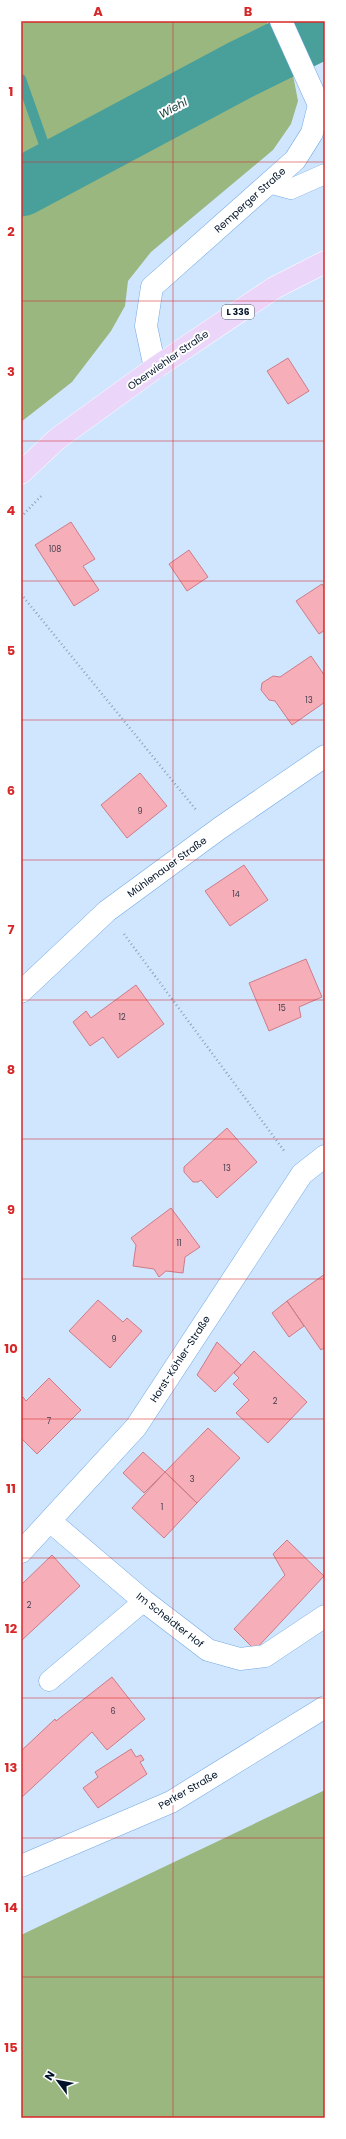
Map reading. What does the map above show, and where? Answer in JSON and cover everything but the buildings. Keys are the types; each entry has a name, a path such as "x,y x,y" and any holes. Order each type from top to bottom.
{"main road":[{"name":"Oberwiehler Straße","path":"21,472 57,439 155,368 274,288 325,262"}],"street":[{"name":"Remperger Straße","path":"155,368 146,326 152,287 295,160 312,133 322,102 306,75 281,21"},
{"name":"Mühlenauer Straße","path":"21,992 107,911 214,832 325,756"},
{"name":"Horst-Köhler-Straße","path":"21,1552 136,1427 302,1174 325,1156"},
{"name":"Im Scheidter Hof","path":"50,1521 144,1601 208,1650 240,1659 265,1656 325,1616"},
{"name":"Perker Straße","path":"21,1866 171,1802 325,1707"}],"lane":[{"path":"269,183 291,189 325,174"},
{"path":"49,1681 144,1601"}],"path":[{"path":"21,594 214,832"},
{"path":"107,911 302,1174"}],"green space":[{"path":"21,21 266,21 293,75 298,101 291,124 273,150 151,252 128,281 125,306 111,331 72,382 21,422"},
{"path":"308,21 325,21 325,58"},
{"path":"325,1790 325,2118 21,2118 21,1935"}],"waterway":[{"name":"Wiehl","path":"21,187 240,70 325,28"},
{"path":"21,79 53,170"}]}
